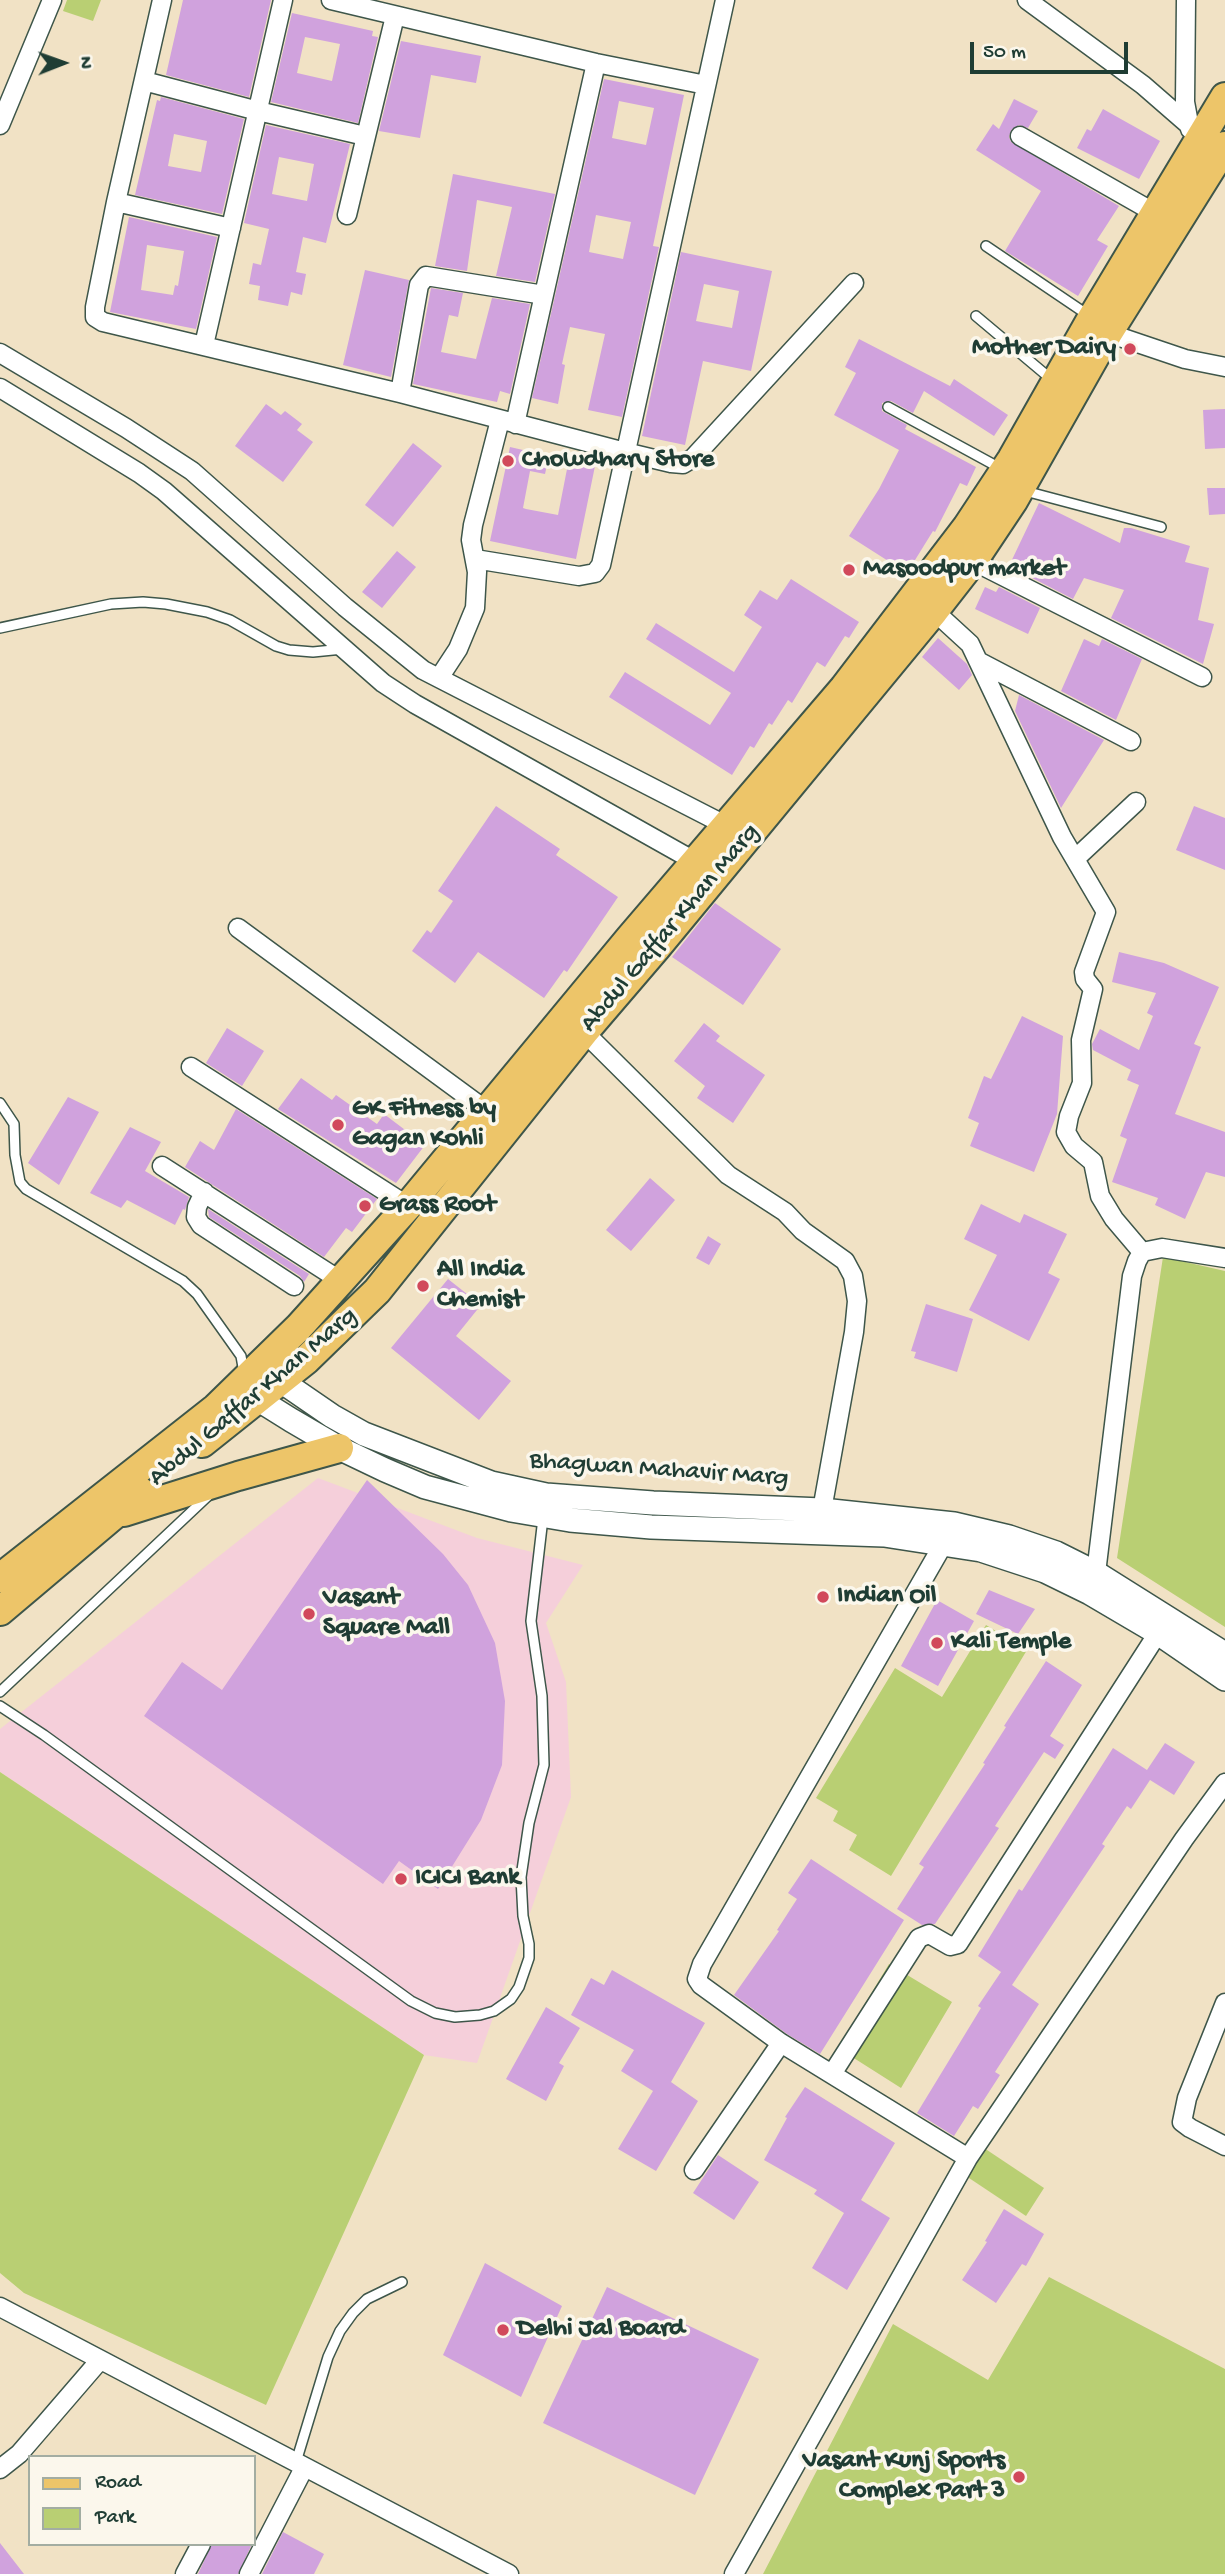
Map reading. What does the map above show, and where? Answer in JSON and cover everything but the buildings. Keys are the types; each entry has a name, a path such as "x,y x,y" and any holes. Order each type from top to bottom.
{"main road":[{"name":"Abdul Gaffar Khan Marg","path":"0,1611 113,1515 258,1376 408,1206 844,688 967,527 1012,480 1205,146 1225,97"},
{"name":"Abdul Gaffar Khan Marg","path":"0,1578 258,1376 306,1360 377,1291 584,1032 973,561 1055,383 1100,326 1155,214 1205,146"},
{"path":"113,1515 339,1448"}],"street":[{"path":"0,125 52,0"},
{"path":"162,0 117,202 95,317 103,322 400,393 625,452 683,464 693,458 854,283"},
{"path":"204,345 283,0"},
{"path":"331,0 596,64 706,85"},
{"path":"475,559 579,576 595,573 601,565 725,0"},
{"path":"1027,0 1143,85 1205,146"},
{"path":"1186,0 1185,77 1205,146"},
{"path":"347,215 395,16"},
{"path":"439,678 458,649 475,608 477,591 471,540 473,525 508,422 544,295 596,64"},
{"path":"144,81 365,136"},
{"path":"1020,136 1155,214"},
{"path":"117,202 231,228"},
{"path":"400,393 419,285 426,276 544,295"},
{"path":"1100,326 1185,359 1225,367"},
{"path":"0,353 177,461 214,489 402,655 439,678 727,826"},
{"path":"0,388 139,472 343,649 415,704 696,862"},
{"path":"158,487 177,461"},
{"path":"973,561 1202,677"},
{"path":"934,611 970,644 1075,859 1106,912 1084,972 1085,979 1093,989 1080,1046 1082,1083 1069,1116 1066,1132 1074,1146 1093,1162 1100,1196 1114,1219 1142,1252"},
{"path":"978,661 1131,741"},
{"path":"1075,859 1136,802"},
{"path":"238,928 487,1111"},
{"path":"584,1032 728,1175 785,1212 803,1231 845,1261 853,1276 857,1301 854,1332 823,1520"},
{"path":"191,1067 408,1206"},
{"path":"162,1166 341,1281"},
{"path":"204,1192 196,1217 201,1225 294,1286"},
{"path":"1142,1252 1162,1248 1225,1258"},
{"path":"1096,1573 1132,1276 1142,1252"},
{"name":"Bhagwan Mahavir Marg","path":"258,1376 339,1448 425,1487 544,1516 651,1527 823,1520 884,1535 981,1550 1045,1571 1090,1593 1158,1633 1225,1679"},
{"name":"Bhagwan Mahavir Marg","path":"258,1376 364,1434 491,1483 546,1495 823,1520 954,1524 980,1530 1056,1553 1096,1573 1225,1654"},
{"path":"944,1543 698,1970 697,1979 701,1985 781,2043 968,2158"},
{"path":"832,2074 919,1938 929,1934 950,1946 958,1944 1158,1633"},
{"path":"734,2574 968,2158 1184,1839 1225,1783"},
{"path":"1225,2003 1187,2098 1182,2122 1225,2146"},
{"path":"694,2170 781,2043"},
{"path":"0,2307 100,2360 250,2449 300,2465 509,2574"},
{"path":"0,2469 19,2454 100,2360"},
{"path":"250,2574 300,2465"},
{"path":"185,2574 200,2546"}],"lane":[{"path":"986,246 1100,326"},
{"path":"976,316 1055,383"},
{"path":"888,407 1012,480 1161,527"},
{"path":"0,628 111,604 143,602 207,612 230,620 276,646 289,650 313,652 343,649"},
{"path":"0,1103 13,1124 17,1170 20,1182 26,1189 183,1281 197,1294 258,1376"},
{"path":"0,1692 225,1480"},
{"path":"0,1706 411,2001 435,2013 455,2017 494,2011 510,1999 519,1987 529,1958 521,1877 529,1823 544,1765 542,1696 531,1620 544,1516"},
{"path":"300,2465 328,2357 340,2331 353,2313 368,2300 402,2283"}],"shaded area":[{"name":"Vasant Square Mall","path":"318,1478 477,1538 583,1565 546,1623 566,1682 571,1797 477,2063 424,2055 0,1772 0,1729"}],"green space":[{"path":"67,0 101,0 93,21 63,11"},
{"path":"1163,1257 1225,1271 1225,1627 1117,1558"},
{"path":"986,1625 1027,1650 891,1876 849,1850 857,1835 833,1821 838,1811 816,1798 895,1668 942,1697"},
{"path":"0,1772 424,2055 266,2405 24,2293 0,2273"},
{"path":"889,1964 952,2002 901,2088 838,2048"},
{"path":"984,2148 1044,2188 1026,2216 966,2176"},
{"name":"Vasant Kunj Sports Complex Part 3","path":"1049,2277 1225,2369 1225,2574 763,2574 893,2324 988,2380"}],"place":[{"name":"Mother Dairy","path":"1130,349"},
{"name":"Chowdhary Store","path":"508,461"},
{"name":"Masoodpur market","path":"849,570"},
{"name":"GK Fitness by Gagan Kohli","path":"338,1125"},
{"name":"Grass Root","path":"365,1206"},
{"name":"All India Chemist","path":"423,1286"},
{"name":"Indian Oil","path":"823,1597"},
{"name":"Vasant Square Mall","path":"309,1614"},
{"name":"Kali Temple","path":"937,1643"},
{"name":"ICICI Bank","path":"401,1879"},
{"name":"Delhi Jal Board","path":"503,2330"},
{"name":"Vasant Kunj Sports Complex Part 3","path":"1019,2477"}]}
